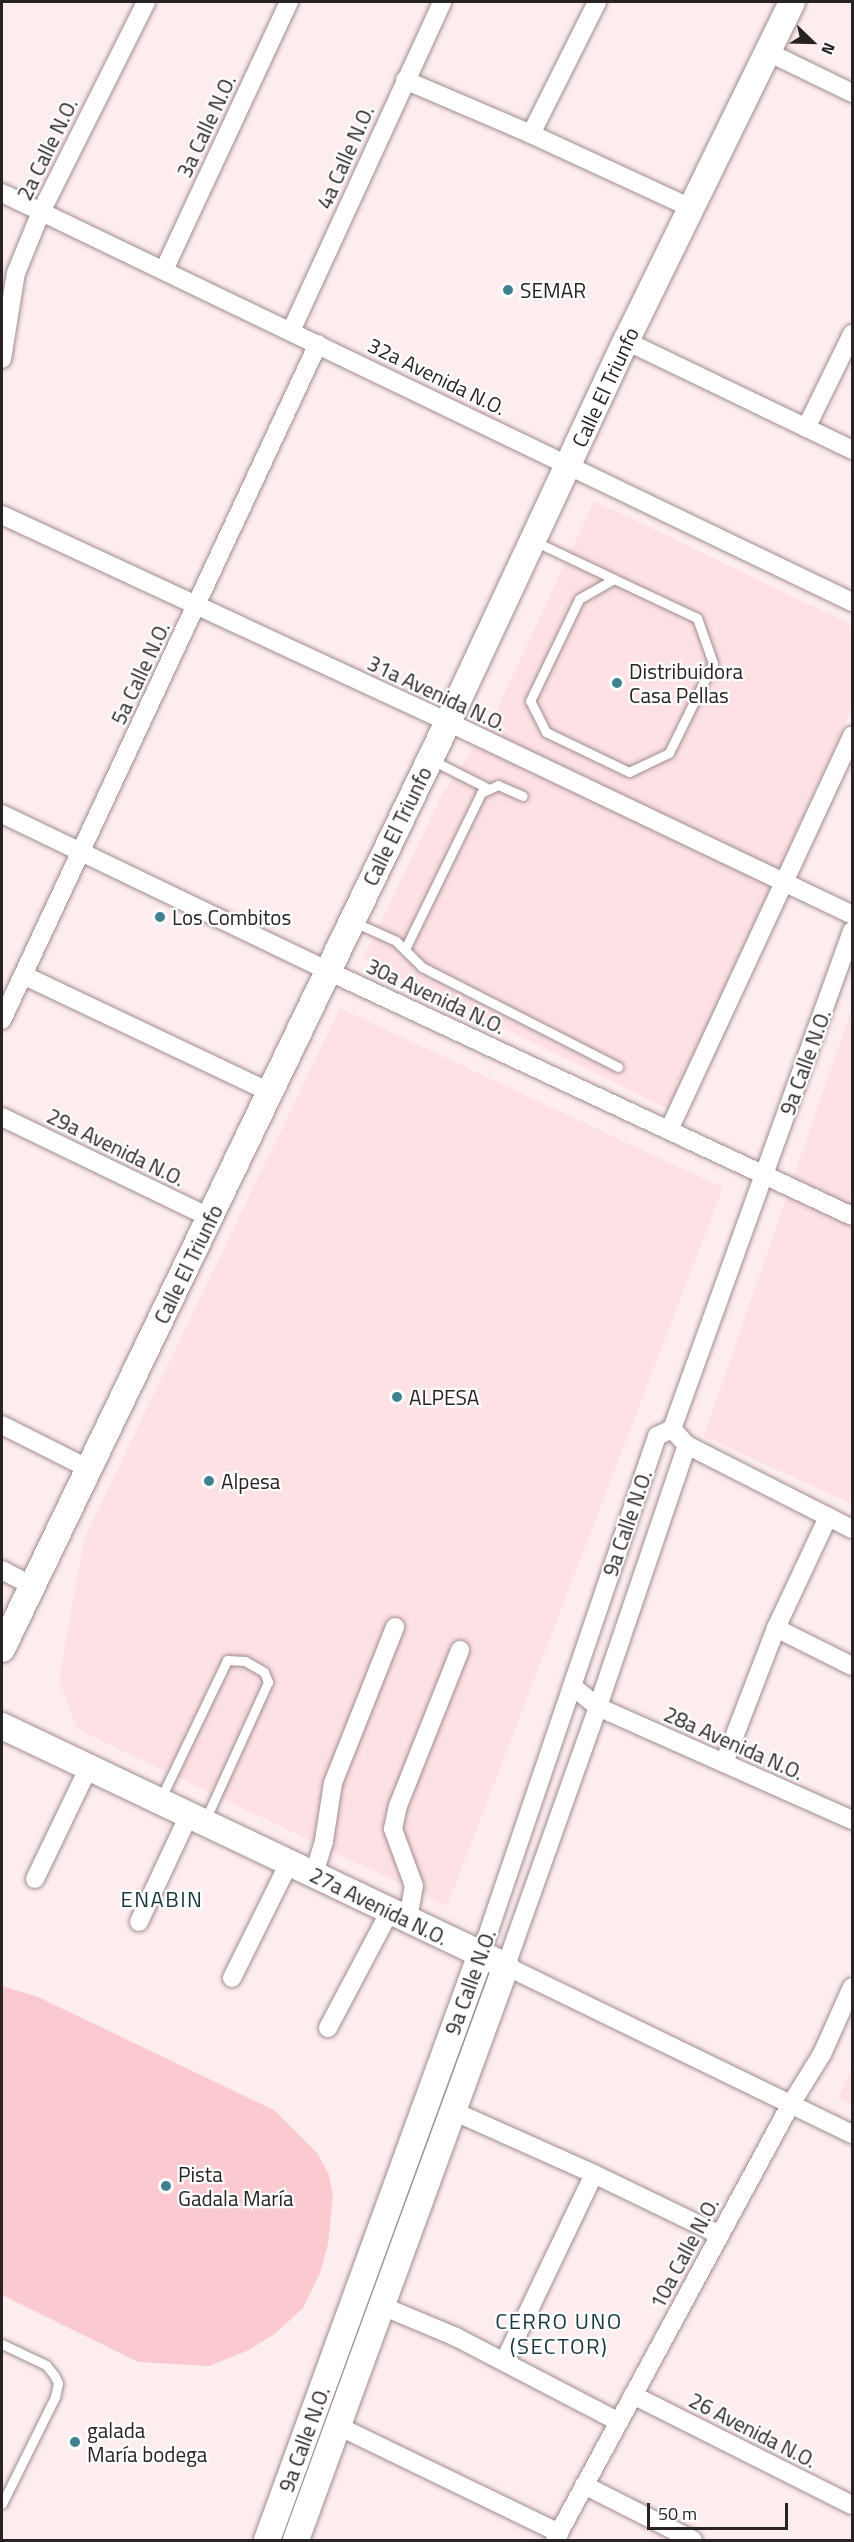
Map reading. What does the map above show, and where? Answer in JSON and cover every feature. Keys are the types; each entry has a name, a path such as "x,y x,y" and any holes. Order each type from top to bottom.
{"main road":[{"name":"Calle El Triunfo","path":"2,1650 448,722 626,341 766,51 792,2"},
{"name":"27a Avenida N.O.","path":"2,1726 506,1966"},
{"name":"9a Calle N.O.","path":"267,2541 481,1954"},
{"name":"9a Calle N.O.","path":"296,2541 506,1966"}],"street":[{"name":"2a Calle N.O.","path":"2,358 16,273 41,212 146,2"},
{"name":"3a Calle N.O.","path":"164,270 289,2"},
{"name":"4a Calle N.O.","path":"291,331 442,2"},
{"path":"531,134 597,2"},
{"path":"766,51 852,93"},
{"path":"405,80 531,134 691,208"},
{"name":"32a Avenida N.O.","path":"2,193 852,602"},
{"path":"806,428 852,334"},
{"path":"626,341 852,450"},
{"name":"5a Calle N.O.","path":"2,1020 318,344"},
{"name":"31a Avenida N.O.","path":"2,515 448,722 852,915"},
{"path":"669,1130 852,735"},
{"name":"30a Avenida N.O.","path":"2,814 328,971 852,1216"},
{"name":"9a Calle N.O.","path":"481,1954 657,1436 672,1429 852,931"},
{"path":"23,975 270,1093"},
{"name":"29a Avenida N.O.","path":"2,1117 211,1218"},
{"path":"2,1425 89,1469"},
{"path":"672,1429 687,1445 852,1529"},
{"name":"9a Calle N.O.","path":"506,1966 598,1707 687,1445"},
{"path":"724,1763 776,1628 828,1517"},
{"path":"2,1570 32,1586"},
{"path":"314,1874 324,1841 333,1783 395,1627"},
{"path":"776,1628 852,1666"},
{"path":"328,2028 399,1915 414,1886 393,1829 398,1806 460,1650"},
{"name":"28a Avenida N.O.","path":"572,1686 598,1707 852,1820"},
{"path":"35,1879 89,1767"},
{"path":"139,1922 197,1819"},
{"path":"232,1978 290,1863"},
{"name":"27a Avenida N.O.","path":"506,1966 852,2134"},
{"name":"10a Calle N.O.","path":"557,2537 790,2104 822,2054 852,1987"},
{"path":"453,2111 594,2174 720,2235"},
{"path":"504,2362 594,2174"},
{"path":"382,2306 456,2337 619,2422"},
{"name":"26 Avenida N.O.","path":"633,2394 852,2505"},
{"path":"338,2426 557,2537"},
{"path":"585,2485 693,2541"}],"lane":[{"path":"534,541 697,618 713,663 669,753 629,772 546,732 530,701 579,599 614,579"},
{"path":"430,759 489,789"},
{"path":"405,949 481,793 498,785 523,796"},
{"path":"352,921 396,940 422,967 618,1067"},
{"path":"160,1801 227,1660 245,1661 264,1672 268,1682 197,1819"},
{"path":"2,2343 46,2365 58,2383 55,2397 2,2504"}],"shaded area":[{"path":"594,501 852,625 852,708 670,1110 363,959 443,793 494,716"},
{"name":"ALPESA","path":"340,1008 723,1188 447,1906 77,1729 59,1680 84,1539"},
{"path":"852,1008 852,1504 704,1436"},
{"name":"Pista Gadala María","path":"2,1986 38,1997 274,2110 318,2154 329,2175 333,2196 328,2244 320,2273 303,2308 276,2333 249,2350 209,2366 138,2362 2,2295"},
{"path":"852,2068 852,2106 838,2099"}],"place":[{"name":"SEMAR","path":"508,290"},
{"name":"Distribuidora Casa Pellas","path":"617,683"},
{"name":"Los Combitos","path":"160,917"},
{"name":"ALPESA","path":"397,1397"},
{"name":"Alpesa","path":"209,1481"},
{"name":"Pista Gadala María","path":"166,2186"},
{"name":"galada María bodega","path":"75,2442"}],"district":[{"name":"ENABIN","path":"162,1900"},
{"name":"CERRO UNO (SECTOR)","path":"559,2334"}]}
